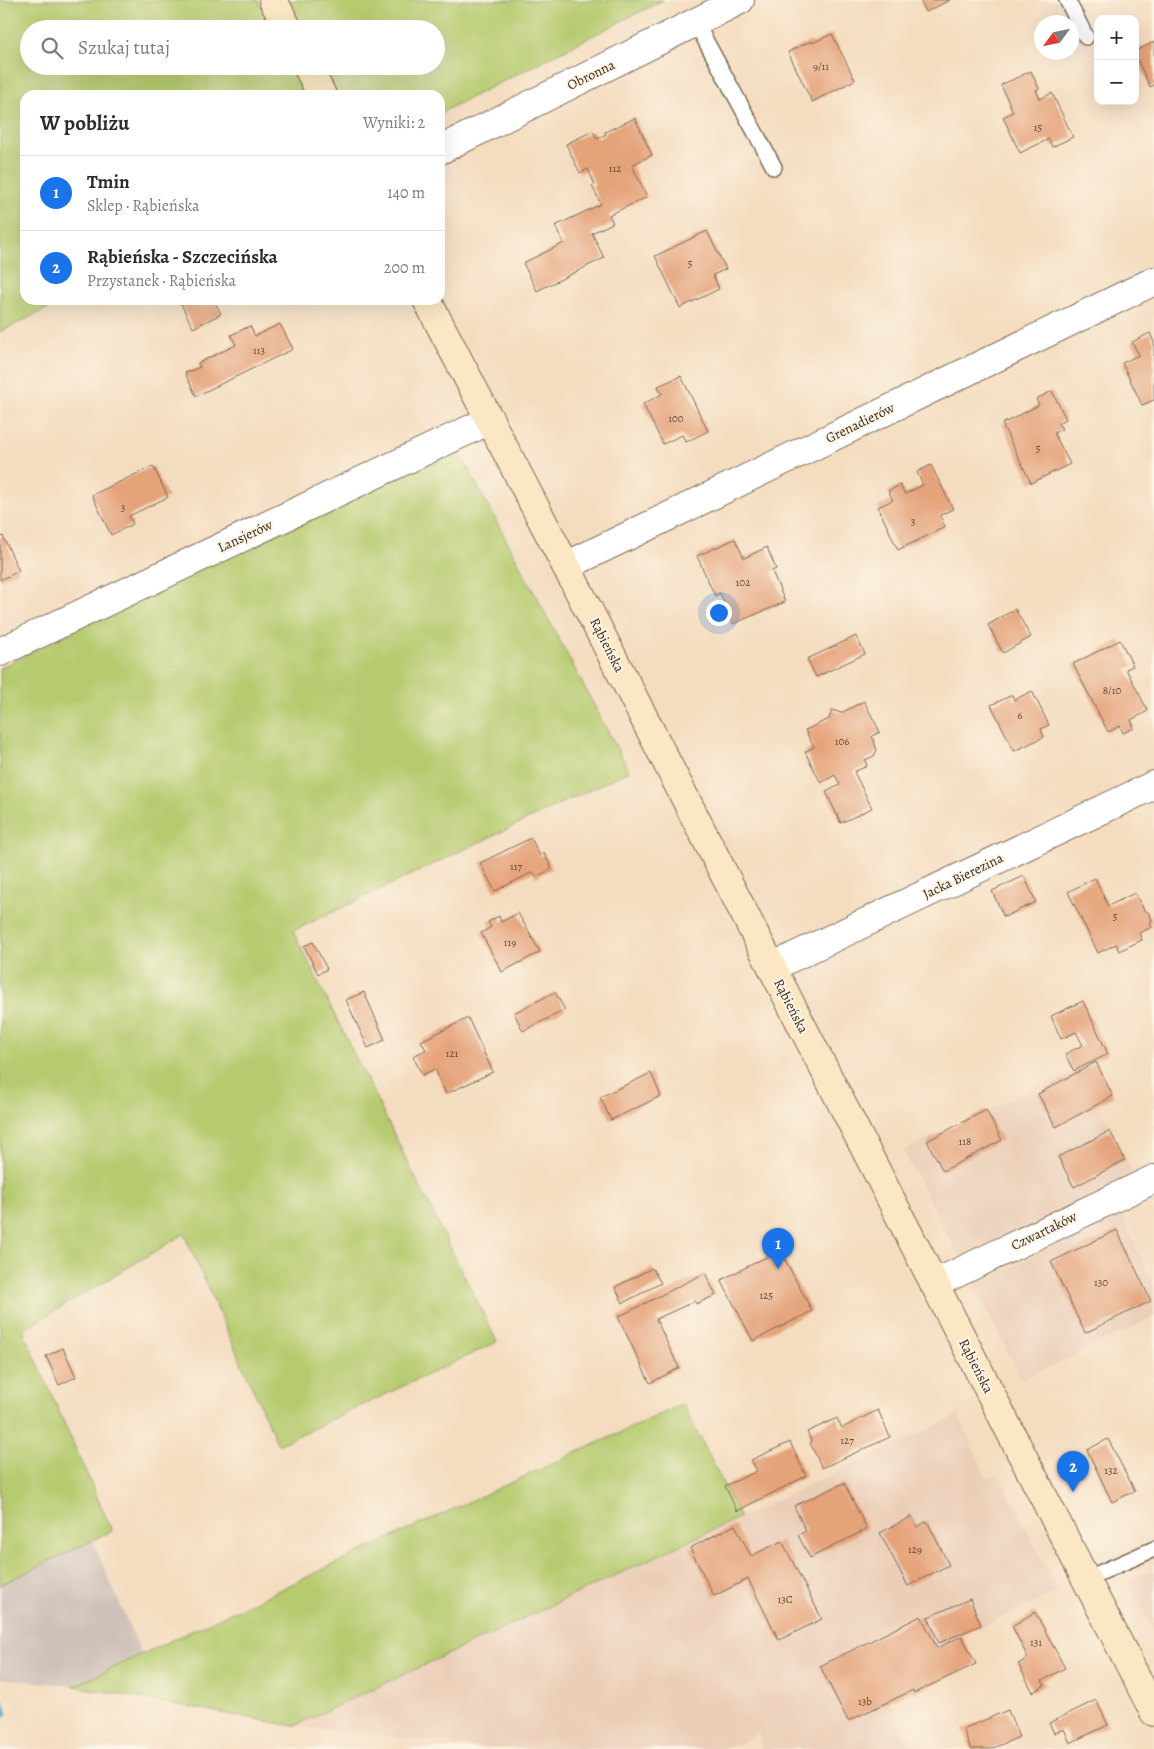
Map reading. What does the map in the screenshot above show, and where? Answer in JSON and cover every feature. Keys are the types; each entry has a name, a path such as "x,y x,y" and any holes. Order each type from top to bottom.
{"street":[{"path":"273,0 283,20"},
{"name":"Obronna","path":"445,148 740,0"},
{"path":"312,75 319,90"},
{"name":"Grenadierów","path":"566,566 1154,281"},
{"name":"Rąbieńska","path":"430,305 566,566 1154,1712"},
{"name":"Lansjerów","path":"0,652 490,420"},
{"name":"Jacka Bierezina","path":"772,967 1154,785"},
{"name":"Czwartaków","path":"934,1284 1154,1179"}],"lane":[{"path":"1067,0 1086,37"},
{"path":"696,23 774,167"},
{"path":"1086,1579 1154,1549"}],"shaded area":[{"path":"1080,1067 1134,1176 960,1258 903,1151"},
{"path":"1120,1212 1154,1286 1154,1317 1022,1380 974,1285"},
{"path":"959,1415 986,1477 1000,1475 1058,1591 879,1676 910,1749 762,1749 758,1732 740,1744 717,1749 499,1749 294,1726"},
{"path":"92,1540 142,1655 74,1686 0,1678 0,1585"},
{"path":"1154,1569 1154,1632 1128,1582"}],"green space":[{"path":"0,0 258,0 268,20 20,20 20,75 297,75 304,90 20,90 20,305 55,305 0,332"},
{"path":"288,0 663,0 445,110 445,90 334,90 327,75 445,75 445,20 298,20"},
{"path":"460,453 629,771 293,931 497,1342 278,1445 184,1234 23,1330 112,1531 0,1585 0,668 129,603 440,458"},
{"path":"683,1404 740,1517 294,1726 74,1686 416,1526"}],"building":[{"path":"920,0 950,0 926,12"},
{"path":"832,34 855,80 812,102 788,52"},
{"path":"1154,42 1154,85 1150,87 1139,64 1139,49"},
{"path":"1031,71 1039,89 1036,90 1040,99 1052,93 1073,137 1052,147 1049,139 1020,153 1003,117 1013,112 1001,85"},
{"path":"635,118 652,155 632,165 647,197 609,215 613,223 592,233 604,258 537,291 523,263 564,243 555,226 601,204 592,186 595,185 588,169 580,173 566,144 593,131 597,139 606,134 605,132"},
{"path":"707,231 726,269 713,275 719,289 680,308 655,256"},
{"path":"182,305 216,305 221,314 193,328"},
{"path":"280,324 293,349 196,396 185,373 200,367 198,363 236,345 231,335 250,326 255,336"},
{"path":"1150,333 1154,342 1154,400 1142,405 1122,363 1139,355 1132,342"},
{"path":"681,376 708,431 686,442 682,435 663,444 643,404 662,394 658,386"},
{"path":"1052,391 1066,419 1058,423 1062,429 1054,433 1070,464 1031,483 1002,424 1039,405 1036,399"},
{"path":"931,465 953,509 940,515 945,527 898,550 878,507 893,500 888,491 900,485 905,494 923,485 917,472"},
{"path":"153,466 168,497 129,516 133,524 111,535 92,495"},
{"path":"3,536 19,571 0,580 0,538"},
{"path":"735,539 744,558 767,547 776,569 772,571 785,602 733,624 720,593 715,596 697,556"},
{"path":"1015,609 1031,637 1003,653 988,625"},
{"path":"856,636 865,654 816,677 807,659"},
{"path":"1120,640 1133,666 1126,669 1148,711 1131,720 1134,728 1123,733 1120,726 1108,732 1073,664"},
{"path":"1032,691 1049,725 1041,729 1044,737 1014,751 991,705 1012,695 1014,700"},
{"path":"864,701 880,732 872,736 877,750 874,756 865,760 867,766 854,772 872,808 841,823 826,792 840,785 835,775 821,783 805,752 814,747 805,730 829,719 832,710 841,713"},
{"path":"531,838 540,856 544,853 552,869 536,877 533,872 495,891 480,863"},
{"path":"1024,876 1036,902 1004,917 992,891"},
{"path":"1095,878 1108,906 1135,893 1152,920 1150,924 1152,927 1139,933 1142,940 1119,951 1116,944 1098,953 1068,892"},
{"path":"518,913 540,952 502,972 481,933 491,927 488,922 499,916 501,922"},
{"path":"313,942 327,969 318,974 304,946"},
{"path":"364,992 385,1040 368,1048 346,1000"},
{"path":"555,992 565,1010 523,1031 514,1013"},
{"path":"1083,1001 1108,1054 1074,1071 1065,1054 1083,1045 1076,1032 1061,1039 1051,1016"},
{"path":"468,1018 493,1072 446,1094 435,1069 422,1075 413,1056 426,1050 421,1041"},
{"path":"1096,1062 1113,1096 1056,1127 1038,1094"},
{"path":"651,1073 661,1096 611,1120 600,1097"},
{"path":"986,1110 1002,1140 943,1171 927,1141"},
{"path":"1110,1131 1125,1160 1074,1187 1058,1157"},
{"path":"1117,1230 1151,1301 1085,1333 1051,1262"},
{"path":"780,1250 812,1311 753,1341 721,1280"},
{"path":"652,1268 661,1283 623,1303 615,1287"},
{"path":"705,1273 716,1295 696,1304 695,1301 656,1319 679,1368 650,1383 618,1317"},
{"path":"63,1348 76,1377 59,1385 46,1356"},
{"path":"878,1410 890,1437 822,1468 807,1432 837,1418 842,1428"},
{"path":"1108,1439 1135,1491 1112,1502 1087,1450"},
{"path":"790,1442 806,1476 737,1511 725,1486 757,1471 751,1460"},
{"path":"844,1483 867,1529 810,1558 798,1535 806,1531 794,1506"},
{"path":"912,1516 917,1527 927,1521 949,1565 908,1586 880,1533"},
{"path":"735,1525 751,1556 782,1541 822,1619 779,1640 748,1579 714,1596 690,1548"},
{"path":"970,1599 981,1625 939,1643 928,1617"},
{"path":"1035,1612 1065,1668 1042,1681 1045,1685 1033,1692 1018,1664 1028,1658 1012,1626"},
{"path":"921,1616 937,1648 962,1636 976,1664 914,1693 913,1690 848,1721 820,1666"},
{"path":"1096,1700 1108,1725 1070,1743 1064,1729 1054,1733 1049,1723"},
{"path":"1008,1710 1019,1737 991,1749 971,1749 963,1729"}],"waterway":[{"path":"0,1704 3,1712"}],"place":[{"name":"Tmin","path":"778,1269"},
{"name":"Rąbieńska - Szczecińska","path":"1073,1492"}]}
